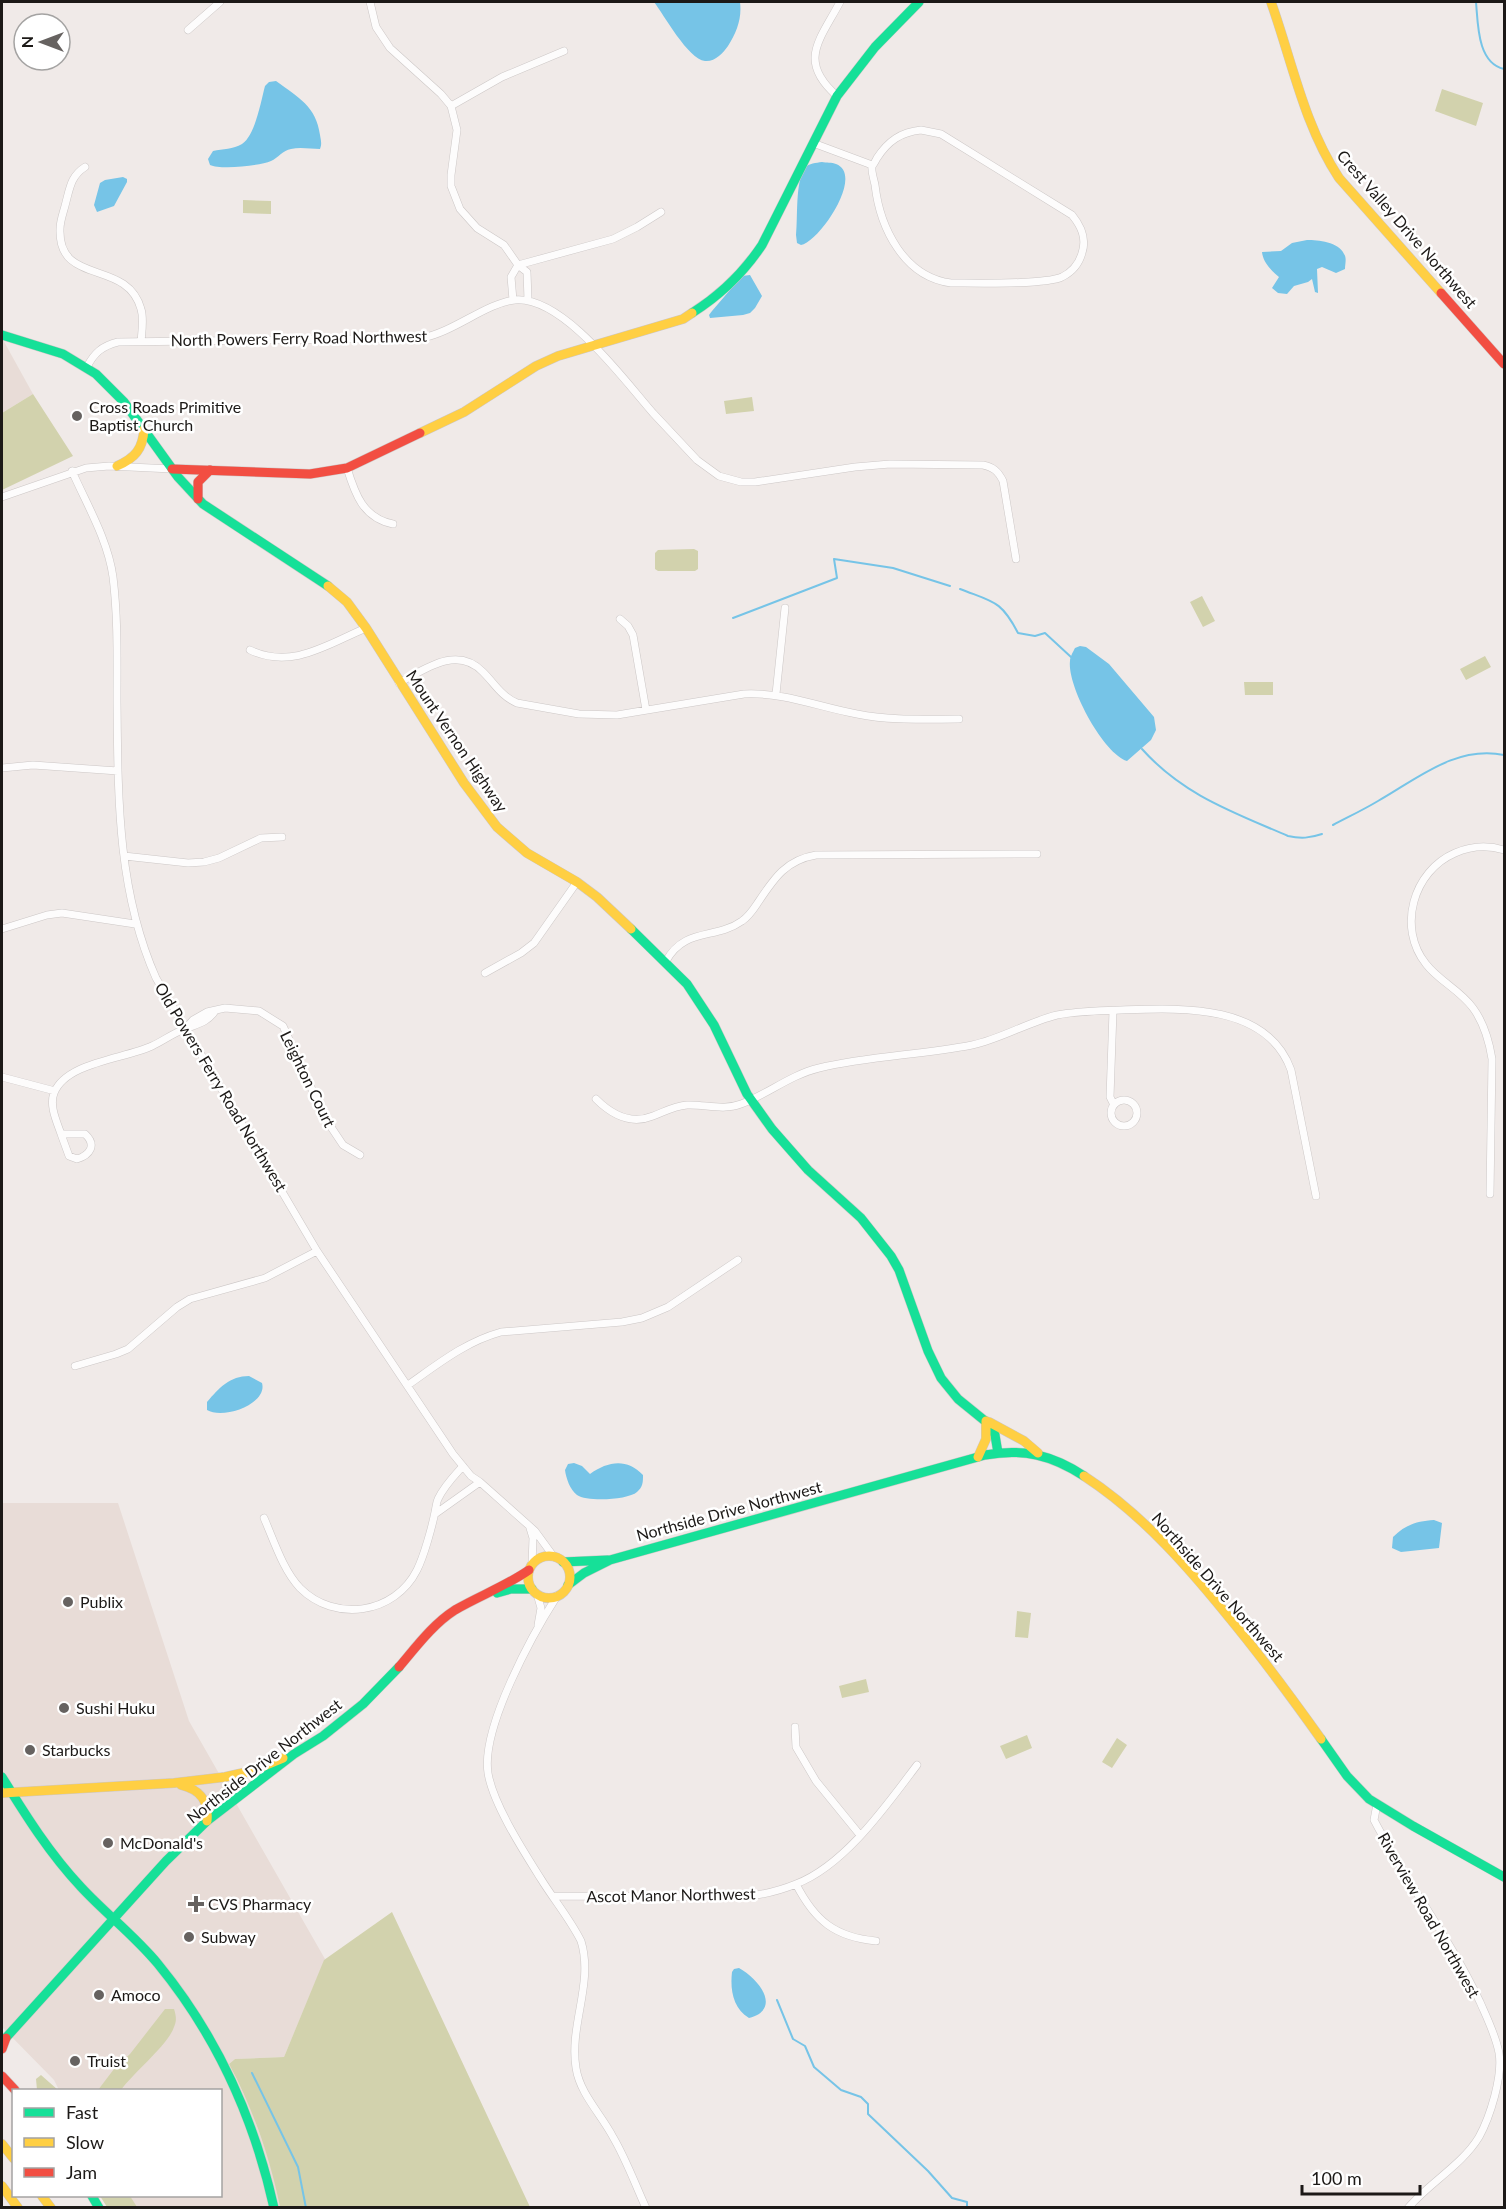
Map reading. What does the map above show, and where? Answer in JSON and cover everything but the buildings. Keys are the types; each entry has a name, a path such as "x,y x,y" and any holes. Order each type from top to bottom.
{"main road":[{"path":"172,469 310,474 347,468 464,412 536,366 558,356 683,319 705,305 751,261 762,245 837,96 893,28 919,2"},
{"name":"Crest Valley Drive Northwest","path":"1271,2 1308,118 1327,162 1504,364"},
{"path":"2,335 63,354 87,367"},
{"name":"Mount Vernon Highway","path":"87,367 116,392 172,469 198,499 216,513 331,586 347,602 366,628 464,783 497,827 527,853 577,882 597,897 666,961 687,984 705,1009 751,1100 794,1155 861,1218 882,1242 899,1270 928,1351 941,1378 958,1399 986,1421 995,1435 998,1453"},
{"path":"117,466 132,459 140,451 144,429"},
{"path":"198,499 198,482 210,470"},
{"path":"978,1457 986,1439 986,1421 1024,1441 1040,1455"},
{"name":"Northside Drive Northwest","path":"568,1585 610,1560 978,1457 1017,1452 1040,1455 1059,1461 1090,1479 1120,1501 1144,1523 1223,1612 1362,1792 1377,1804 1504,1877"},
{"path":"544,1557 554,1557 563,1562 569,1574 568,1585 562,1592 557,1596 544,1597 535,1592 529,1584 531,1567 544,1557"},
{"name":"Northside Drive Northwest","path":"563,1562 610,1560"},
{"name":"Northside Drive Northwest","path":"4,2041 114,1917 207,1821 363,1704 436,1625 454,1611 531,1567"},
{"name":"Northside Drive Northwest","path":"483,1596 512,1589 535,1592"},
{"path":"6,1792 174,1783 241,1774 294,1754"},
{"path":"2,1776 6,1792 56,1859 81,1887 143,1947 175,1986 225,2066 239,2093 255,2136 274,2208"},
{"path":"174,1783 188,1786 202,1794 208,1807 207,1821"},
{"path":"2,2049 4,2041"},
{"path":"2,2076 13,2089"},
{"path":"2,2144 12,2156"},
{"path":"2,2186 18,2208"}],"street":[{"path":"188,30 220,2"},
{"path":"370,2 376,27 390,48 441,94 451,106 457,130 451,175 454,198 469,221 504,245 518,265 527,272 528,300"},
{"path":"837,96 818,77 814,67 814,55 817,44 840,2"},
{"path":"451,106 502,77 564,51"},
{"path":"921,130 941,134 1072,214 1083,235 1084,246 1081,258 1069,273 1051,280 951,283 931,279 910,263 887,232 879,210 872,165 886,145 901,134 921,130"},
{"path":"813,143 872,165"},
{"path":"85,167 77,172 71,181 60,228 61,246 68,258 78,267 111,276 131,291 141,309 143,319 141,341"},
{"path":"513,300 511,277 518,265 613,239 661,212"},
{"name":"North Powers Ferry Road Northwest","path":"87,367 97,351 108,344 141,341 422,338 442,333 499,304 513,300 528,300 560,317 595,345 697,460 710,471 728,479 755,482 890,464 992,467 1003,481 1016,559"},
{"path":"2,497 72,471 93,466 172,469"},
{"path":"347,468 363,507 376,519 393,524"},
{"name":"Old Powers Ferry Road Northwest","path":"72,471 106,548 112,576 117,635 118,771 124,856 135,924 143,949 156,978 185,1029 317,1251 453,1454 471,1476 530,1526 554,1557"},
{"path":"776,694 785,608"},
{"path":"620,619 633,635 646,710"},
{"path":"250,650 272,658 293,658 366,628"},
{"path":"399,683 438,662 458,659 478,667 501,694 517,703 593,715 617,715 744,694 776,694 858,714 899,719 959,719"},
{"path":"2,768 33,765 118,771"},
{"path":"124,856 188,863 204,862 219,858 261,838 282,837"},
{"path":"1490,1194 1492,1059 1489,1042 1472,1007 1424,962 1413,939 1411,925 1412,910 1421,884 1442,860 1462,850 1472,848 1504,850"},
{"path":"666,961 674,949 686,940 730,927 742,921 781,871 791,862 804,857 816,855 1037,854"},
{"path":"486,973 534,943 577,882"},
{"path":"2,929 47,915 62,913 135,924"},
{"name":"Leighton Court","path":"55,1091 60,1083 79,1070 150,1047 185,1029 207,1012 225,1008 260,1011 283,1026 325,1118 343,1145 360,1155"},
{"path":"596,1099 614,1114 636,1119 650,1117 680,1106 724,1108 751,1100 790,1078 818,1068 973,1044 1058,1015 1162,1008 1207,1013 1250,1024 1271,1037 1283,1052 1291,1071 1316,1196"},
{"path":"1113,1011 1110,1097 1114,1105"},
{"path":"2,1077 55,1091 52,1103 61,1134 69,1156 77,1159 89,1153 92,1146 91,1139 85,1134 61,1134"},
{"path":"75,1366 128,1349 177,1307 190,1299 266,1278 317,1251"},
{"path":"408,1385 460,1349 479,1339 501,1332 622,1322 655,1314 738,1260"},
{"path":"264,1518 290,1574 299,1586 320,1602 330,1606 345,1610 375,1607 389,1600 410,1582 421,1562 437,1501 445,1486 463,1466"},
{"path":"435,1514 480,1482"},
{"path":"530,1526 533,1538 531,1567"},
{"path":"535,1592 540,1608 536,1633"},
{"path":"557,1596 527,1649 500,1708 491,1734 487,1760 491,1784 506,1818 575,1929 584,1950 585,1980 574,2052 576,2071 582,2088 615,2139 646,2208"},
{"path":"795,1726 796,1748 816,1781 860,1836"},
{"name":"Ascot Manor Northwest","path":"553,1896 743,1897 770,1893 796,1884 826,1866 860,1836 917,1765"},
{"name":"Riverview Road Northwest","path":"1377,1804 1374,1820 1457,1956 1483,2010 1499,2054 1498,2080 1479,2136 1467,2152 1408,2208"},
{"path":"796,1884 809,1907 832,1928 848,1937 876,1941"}],"shaded area":[{"path":"2,338 33,394 2,413"},
{"path":"2,1503 118,1503 189,1721 325,1959 284,2057 235,2059 229,2064 251,2109 272,2168 280,2207 116,2207 111,2197 222,2197 222,2089 58,2089 54,2080 2,2027"}],"green space":[{"path":"1442,89 1483,103 1476,126 1435,111"},
{"path":"243,200 271,201 271,214 243,213"},
{"path":"33,394 73,456 2,490 2,413"},
{"path":"752,397 754,411 726,414 724,401"},
{"path":"694,549 698,551 698,569 695,571 658,571 655,569 655,553 658,550"},
{"path":"1202,596 1215,621 1203,627 1190,602"},
{"path":"1485,656 1491,667 1466,680 1460,669"},
{"path":"1244,682 1273,682 1273,695 1245,695"},
{"path":"1017,1611 1031,1613 1028,1638 1015,1637"},
{"path":"866,1679 869,1692 842,1698 839,1686"},
{"path":"1027,1735 1032,1748 1006,1759 1000,1746"},
{"path":"1117,1738 1127,1745 1112,1768 1102,1762"},
{"path":"392,1912 530,2207 280,2207 260,2134 229,2064 235,2059 284,2057 324,1960"},
{"path":"165,2009 174,2009 176,2023 165,2042 122,2089 99,2089 114,2069 130,2054"},
{"path":"41,2075 57,2089 37,2089 36,2079"},
{"path":"101,2197 131,2197 137,2207 107,2207"}],"water":[{"path":"654,2 740,2 738,25 726,49 715,59 705,61 691,53 684,45"},
{"path":"276,81 299,98 315,117 321,142 320,149 288,150 271,161 249,166 210,165 208,159 213,151 235,147 247,140 257,118 265,86 269,82"},
{"path":"822,162 836,164 844,171 845,181 842,194 828,221 809,241 801,245 797,243 796,235 802,174 807,166"},
{"path":"123,177 127,179 127,182 114,206 97,212 94,205 100,183"},
{"path":"1307,240 1322,241 1338,247 1346,259 1345,269 1336,273 1322,267 1317,269 1318,293 1315,292 1312,279 1294,286 1287,294 1278,293 1272,288 1279,277 1266,263 1262,252 1281,251 1292,243"},
{"path":"750,275 762,296 755,308 743,315 710,318 712,311 742,276"},
{"path":"1086,647 1109,664 1154,717 1156,730 1151,740 1127,761 1108,746 1080,702 1074,686 1070,661 1075,648"},
{"path":"249,1376 262,1383 262,1391 251,1403 243,1408 223,1413 207,1410 207,1402 221,1388 236,1378"},
{"path":"574,1463 582,1466 590,1474 610,1464 624,1464 643,1475 642,1484 637,1492 625,1497 589,1499 582,1497 572,1490 566,1477 565,1470 568,1464"},
{"path":"1434,1520 1442,1523 1439,1548 1401,1552 1392,1548 1393,1537 1402,1529"},
{"path":"739,1968 759,1986 766,2001 759,2014 749,2018 739,2009 732,1992 732,1972"}],"waterway":[{"path":"1476,2 1484,51 1495,65 1504,69"},
{"path":"733,618 837,578 834,559 893,568 950,586"},
{"path":"960,589 1001,608 1018,633 1035,636 1045,633 1071,657"},
{"path":"1142,749 1174,779 1228,810 1288,836 1305,838 1322,834"},
{"path":"1333,825 1453,759 1486,753 1504,755"},
{"path":"777,2000 793,2039 805,2046 814,2067 841,2090 861,2097 868,2104 868,2114 928,2171 952,2198 967,2202 967,2208"},
{"path":"252,2073 298,2167 306,2208"}],"traffic: fast":[{"path":"692,313 730,283 755,255 837,96 875,47 919,2"},
{"path":"2,335 63,354 96,374 124,402 178,477 203,504 328,586"},
{"path":"631,929 687,984 714,1025 747,1094 772,1129 808,1170 861,1218 891,1256 899,1270 928,1351 941,1378 958,1399 990,1425 995,1435 998,1453"},
{"path":"568,1585 584,1573 610,1560 985,1455 1012,1452 1037,1455 1049,1458 1084,1476"},
{"path":"563,1562 608,1560"},
{"path":"497,1593 511,1589 532,1589"},
{"path":"3,2041 166,1861 207,1821 363,1704 399,1667"},
{"path":"1321,1739 1347,1776 1369,1799 1504,1877"},
{"path":"2,1777 29,1820 59,1861 91,1897 158,1964 198,2020 231,2079 244,2110 256,2142 274,2208"},
{"path":"93,2197 99,2208"}],"traffic: slow":[{"path":"1271,2 1308,115 1327,158 1339,178 1441,293"},
{"path":"420,433 464,412 536,366 558,356 683,319 692,313"},
{"path":"117,466 129,460 137,452 142,442 144,429"},
{"path":"328,586 347,602 366,628 464,783 497,827 527,853 577,882 597,897 631,929"},
{"path":"978,1457 986,1439 986,1421"},
{"path":"989,1422 1024,1441 1038,1453"},
{"path":"1084,1476 1127,1508 1166,1545 1219,1605 1321,1739"},
{"path":"549,1556 564,1562 570,1577 564,1592 549,1598 534,1592 528,1577 534,1562 549,1556"},
{"path":"2,1793 174,1783 225,1777 252,1771 283,1758"},
{"path":"181,1785 194,1790 202,1797 207,1808 207,1821"},
{"path":"2,2144 12,2156"},
{"path":"2,2186 18,2208"},
{"path":"43,2197 51,2208"}],"traffic: jam":[{"path":"1441,293 1504,364"},
{"path":"172,469 310,474 347,468 420,433"},
{"path":"198,499 198,482 210,470"},
{"path":"399,1667 425,1636 455,1610 529,1570"},
{"path":"2,2049 6,2038"},
{"path":"2,2076 14,2089"}],"place":[{"name":"Cross Roads Primitive Baptist Church","path":"77,416"},
{"name":"Publix","path":"68,1602"},
{"name":"Sushi Huku","path":"64,1708"},
{"name":"Starbucks","path":"30,1750"},
{"name":"McDonald's","path":"108,1843"},
{"name":"CVS Pharmacy","path":"196,1904"},
{"name":"Subway","path":"189,1937"},
{"name":"Amoco","path":"99,1995"},
{"name":"Truist","path":"75,2061"}]}
